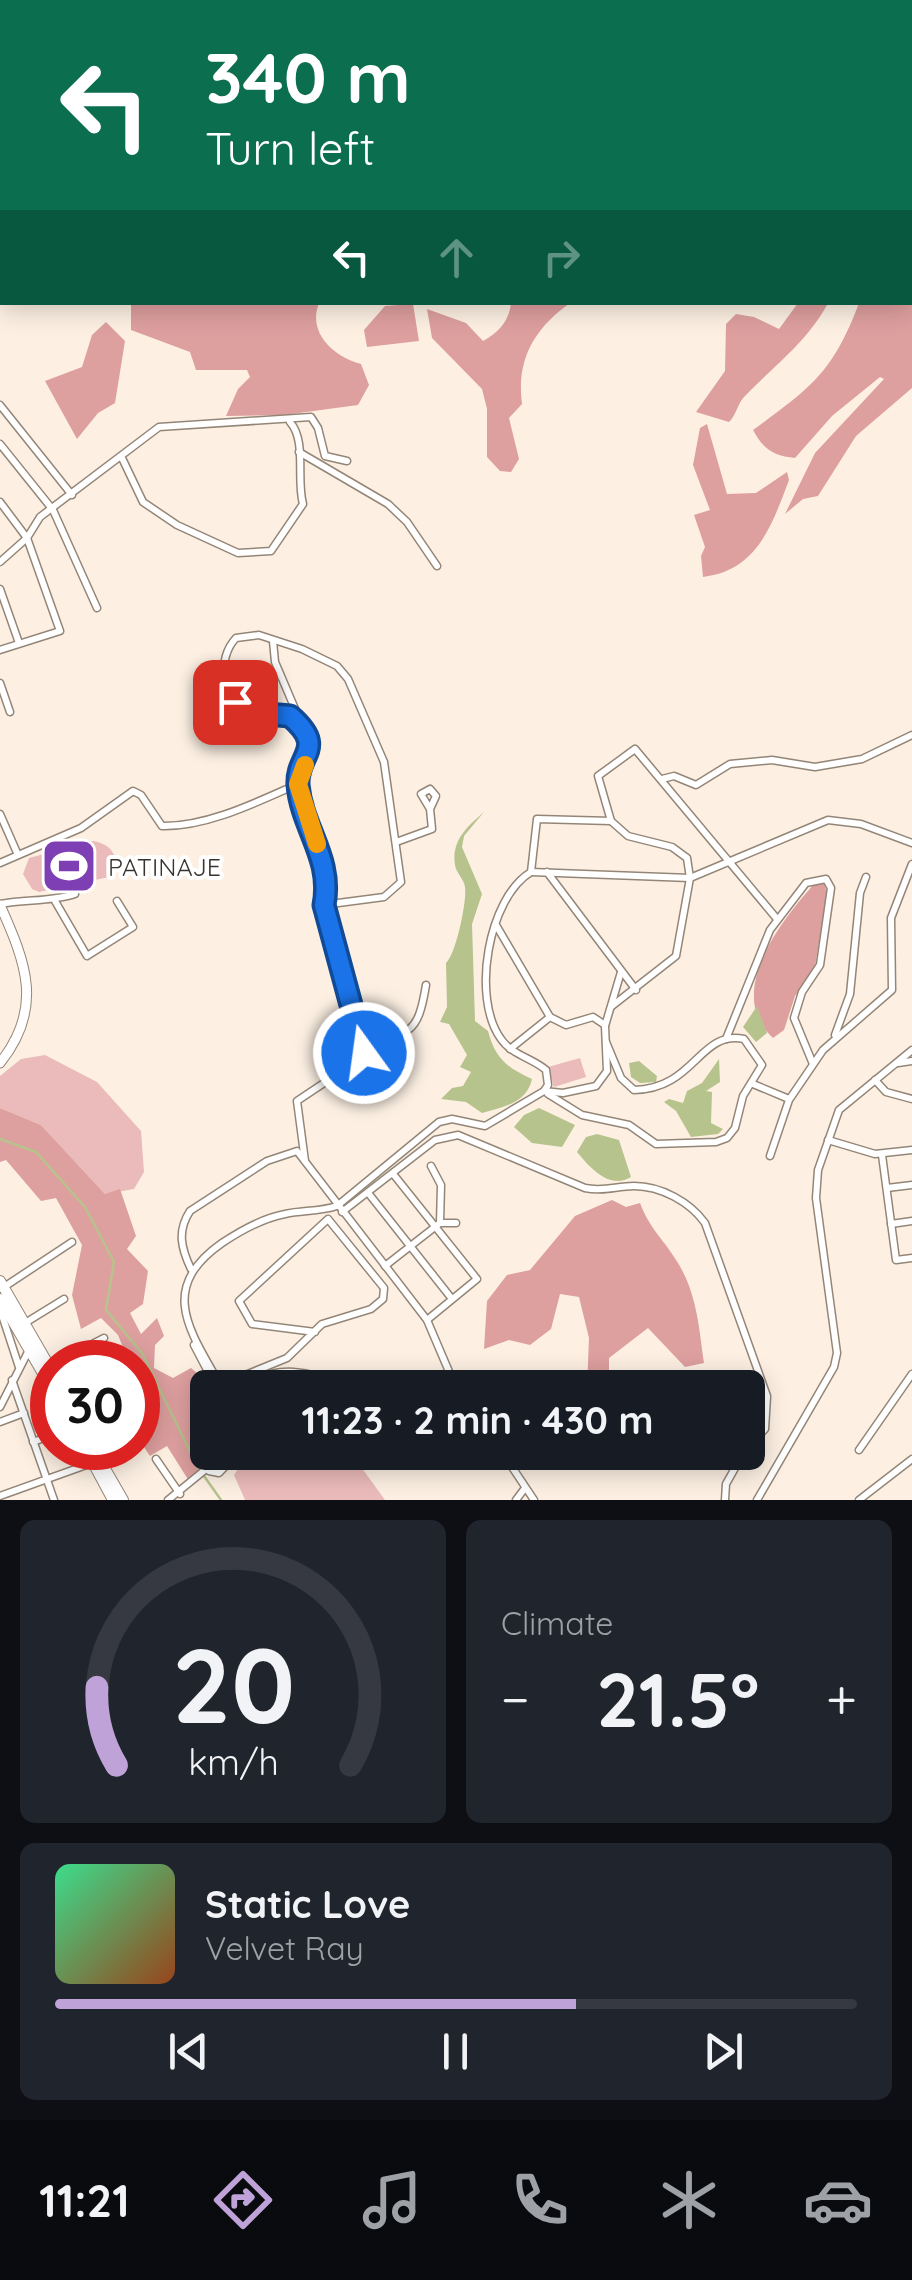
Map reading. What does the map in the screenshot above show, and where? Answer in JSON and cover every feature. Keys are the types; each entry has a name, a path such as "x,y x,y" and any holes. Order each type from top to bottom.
{"main road":[{"path":"2,1284 25,1323 30,1342"},
{"path":"0,1300 30,1345"},
{"path":"98,1470 113,1500"},
{"path":"105,1470 122,1500"}],"street":[{"path":"0,404 72,495"},
{"path":"0,562 27,538 32,526 159,428 311,417 324,456 347,461"},
{"path":"122,458 144,502 200,538 238,553 271,550 303,504 298,485 299,436 289,421"},
{"path":"0,444 53,510 97,608"},
{"path":"299,452 388,504 407,522 437,566"},
{"path":"0,502 27,538 60,632 0,650"},
{"path":"0,590 19,644"},
{"path":"305,730 290,716 244,708 227,689 224,668 232,643 247,635 273,640 318,655 348,678 384,762 403,874 394,892 374,900 324,905"},
{"path":"273,640 285,691 305,730 309,756 298,784 328,882 324,905 364,1053 296,1102 305,1136 304,1161"},
{"path":"0,683 10,712"},
{"path":"662,779 674,776 696,785 718,768 755,760 805,767 862,759 912,735"},
{"path":"611,821 600,772 635,749 732,860 777,919"},
{"path":"0,863 82,828 133,791 141,795 162,826 172,826 230,813 298,784"},
{"path":"399,841 432,829 430,809"},
{"path":"0,814 18,855"},
{"path":"531,872 537,819 611,821 638,840 682,851 690,878 676,956 611,1006"},
{"path":"546,1092 546,1070 510,1049 499,1037 484,992 496,924 522,877 531,872 548,872 690,878 828,820 844,820 912,843"},
{"path":"770,1156 789,1100 812,1064 835,1036 892,990 891,918 912,864"},
{"path":"548,872 636,990"},
{"path":"726,1039 777,919 806,882 820,877 830,883 820,965 802,992 794,1018 804,1052 812,1064"},
{"path":"835,1036 840,1012 850,994 860,893 866,878"},
{"path":"0,1063 26,1019 30,989 22,955 0,904 32,898 55,901 75,894"},
{"path":"55,901 87,956 133,927 117,901"},
{"path":"496,924 550,1017 566,1025 593,1018 605,1026"},
{"path":"340,1209 439,1122 452,1118 485,1126 546,1092 588,1090 602,1082 607,1071 605,1026 621,972"},
{"path":"362,1038 403,1036 422,1014 426,986"},
{"path":"840,1012 851,1024"},
{"path":"510,1049 550,1017"},
{"path":"403,1036 410,1058"},
{"path":"546,1092 572,1112 602,1122 629,1124 656,1144 675,1146 727,1138 736,1124 743,1096 762,1066 756,1050 744,1039 726,1039 704,1050 678,1079 654,1089 634,1090 621,1078 605,1041"},
{"path":"756,1500 834,1367 837,1353 816,1198 838,1110 912,1050"},
{"path":"897,1063 912,1061"},
{"path":"875,1080 886,1092 912,1099"},
{"path":"753,1084 789,1100"},
{"path":"205,1370 190,1332 185,1286 192,1269 233,1236 272,1218 340,1209 369,1194 430,1144 458,1135 585,1188 610,1192 643,1187 695,1209 705,1223 758,1370"},
{"path":"828,1140 882,1155 912,1150"},
{"path":"192,1269 181,1241 183,1223 190,1210 292,1150 428,1320 449,1370"},
{"path":"882,1155 896,1260 912,1258"},
{"path":"430,1166 441,1185 438,1224"},
{"path":"394,1174 438,1224 477,1279 428,1320"},
{"path":"887,1188 912,1185"},
{"path":"369,1194 452,1300"},
{"path":"255,1370 287,1358 308,1342 322,1324 371,1309 386,1293 328,1219 239,1300 252,1324 315,1332"},
{"path":"891,1224 912,1221"},
{"path":"385,1266 438,1224 456,1223"},
{"path":"2,1284 72,1242"},
{"path":"25,1323 64,1299"},
{"path":"0,1309 19,1368"},
{"path":"299,1331 308,1342"},
{"path":"100,1340 104,1338"},
{"path":"14,1352 30,1346"},
{"path":"0,1407 30,1348"},
{"path":"859,1450 912,1374"},
{"path":"12,1380 30,1432"},
{"path":"765,1390 765,1428"},
{"path":"0,1422 24,1413"},
{"path":"859,1500 912,1459"},
{"path":"160,1466 180,1494"},
{"path":"43,1470 54,1500"},
{"path":"1,1496 72,1470"},
{"path":"168,1500 209,1470"},
{"path":"204,1475 221,1470"},
{"path":"514,1470 534,1500"},
{"path":"726,1500 726,1484 734,1470"},
{"path":"516,1500 525,1488"}],"shaded area":[{"path":"131,305 318,305 317,324 325,342 341,356 361,364 369,385 358,405 284,415 226,416 238,389 250,377 247,370 196,370 190,352 131,330"},
{"path":"413,305 419,341 367,347 364,330 385,306"},
{"path":"510,305 568,305 538,334 525,359 522,404 509,418 519,459 511,472 500,471 487,457 487,409 482,389 432,338 427,309 466,323 483,341 494,334"},
{"path":"797,305 827,305 801,341 742,399 729,422 696,412 725,371 726,324 736,314 754,317 779,329"},
{"path":"858,305 912,305 912,388 856,436 818,496 803,499 785,514 815,453 884,379 880,377 832,416 795,458 770,450 753,430 806,389 830,362"},
{"path":"106,322 125,341 115,403 98,413 77,439 45,381 82,367 92,335"},
{"path":"707,424 727,494 756,493 787,472 789,480 769,529 749,556 722,573 703,577 701,556 705,547 694,515 710,510 693,465 700,428"},
{"path":"484,812 464,836 462,847 482,894 472,924 475,1021 488,1031 503,1061 532,1079 520,1099 482,1113 466,1102 441,1099 452,1088 463,1086 471,1072 460,1067 467,1055 449,1024 440,1022 447,1007 446,963 457,939 465,894 454,856 458,841"},
{"path":"93,841 113,854 115,865 109,877 39,892 32,889 23,874 29,858"},
{"path":"823,881 827,892 814,973 795,996 784,1030 773,1038 759,1020 754,1000 756,978 763,957 788,915 816,882"},
{"path":"757,1006 767,1033 756,1042 743,1027"},
{"path":"45,1055 97,1082 141,1131 144,1172 134,1189 105,1194 41,1125 0,1108 0,1076 21,1059"},
{"path":"580,1058 586,1077 554,1087 548,1067"},
{"path":"719,1059 720,1082 706,1091 712,1092 711,1123 723,1129 718,1134 691,1137 676,1111 664,1102 669,1099 683,1103 687,1091 702,1083"},
{"path":"639,1061 657,1076 656,1082 640,1083 631,1077 629,1063"},
{"path":"0,1108 41,1125 105,1194 120,1189 136,1236 127,1249 148,1271 143,1304 130,1313 141,1334 157,1318 164,1336 160,1340 120,1340 101,1318 81,1329 72,1295 82,1245 56,1198 41,1201 6,1160 0,1162"},
{"path":"539,1108 575,1125 562,1147 532,1143 514,1127 524,1115"},
{"path":"597,1134 619,1140 631,1177 608,1179 577,1152 586,1137"},
{"path":"612,1200 626,1207 640,1203 684,1275 699,1324 704,1363 685,1367 648,1328 609,1358 609,1370 588,1370 589,1338 579,1297 560,1294 551,1329 530,1345 509,1340 484,1349 487,1301 507,1275 530,1270 575,1216"},
{"path":"191,1368 190,1470 200,1470 189,1481 167,1446 160,1450 160,1371 173,1378"},
{"path":"237,1470 363,1470 385,1500 245,1500 234,1475"}],"waterway":[{"path":"0,1139 36,1152 85,1207 114,1262 106,1310 142,1353 190,1452"},
{"path":"204,1476 221,1500"}],"slow traffic":[{"path":"305,765 298,784 317,844"}],"place":[{"name":"PATINAJE","path":"69,866"}],"route":[{"path":"235,702 256,713 290,716 308,738 309,756 299,777 299,789 328,882 324,905 364,1053"}]}
